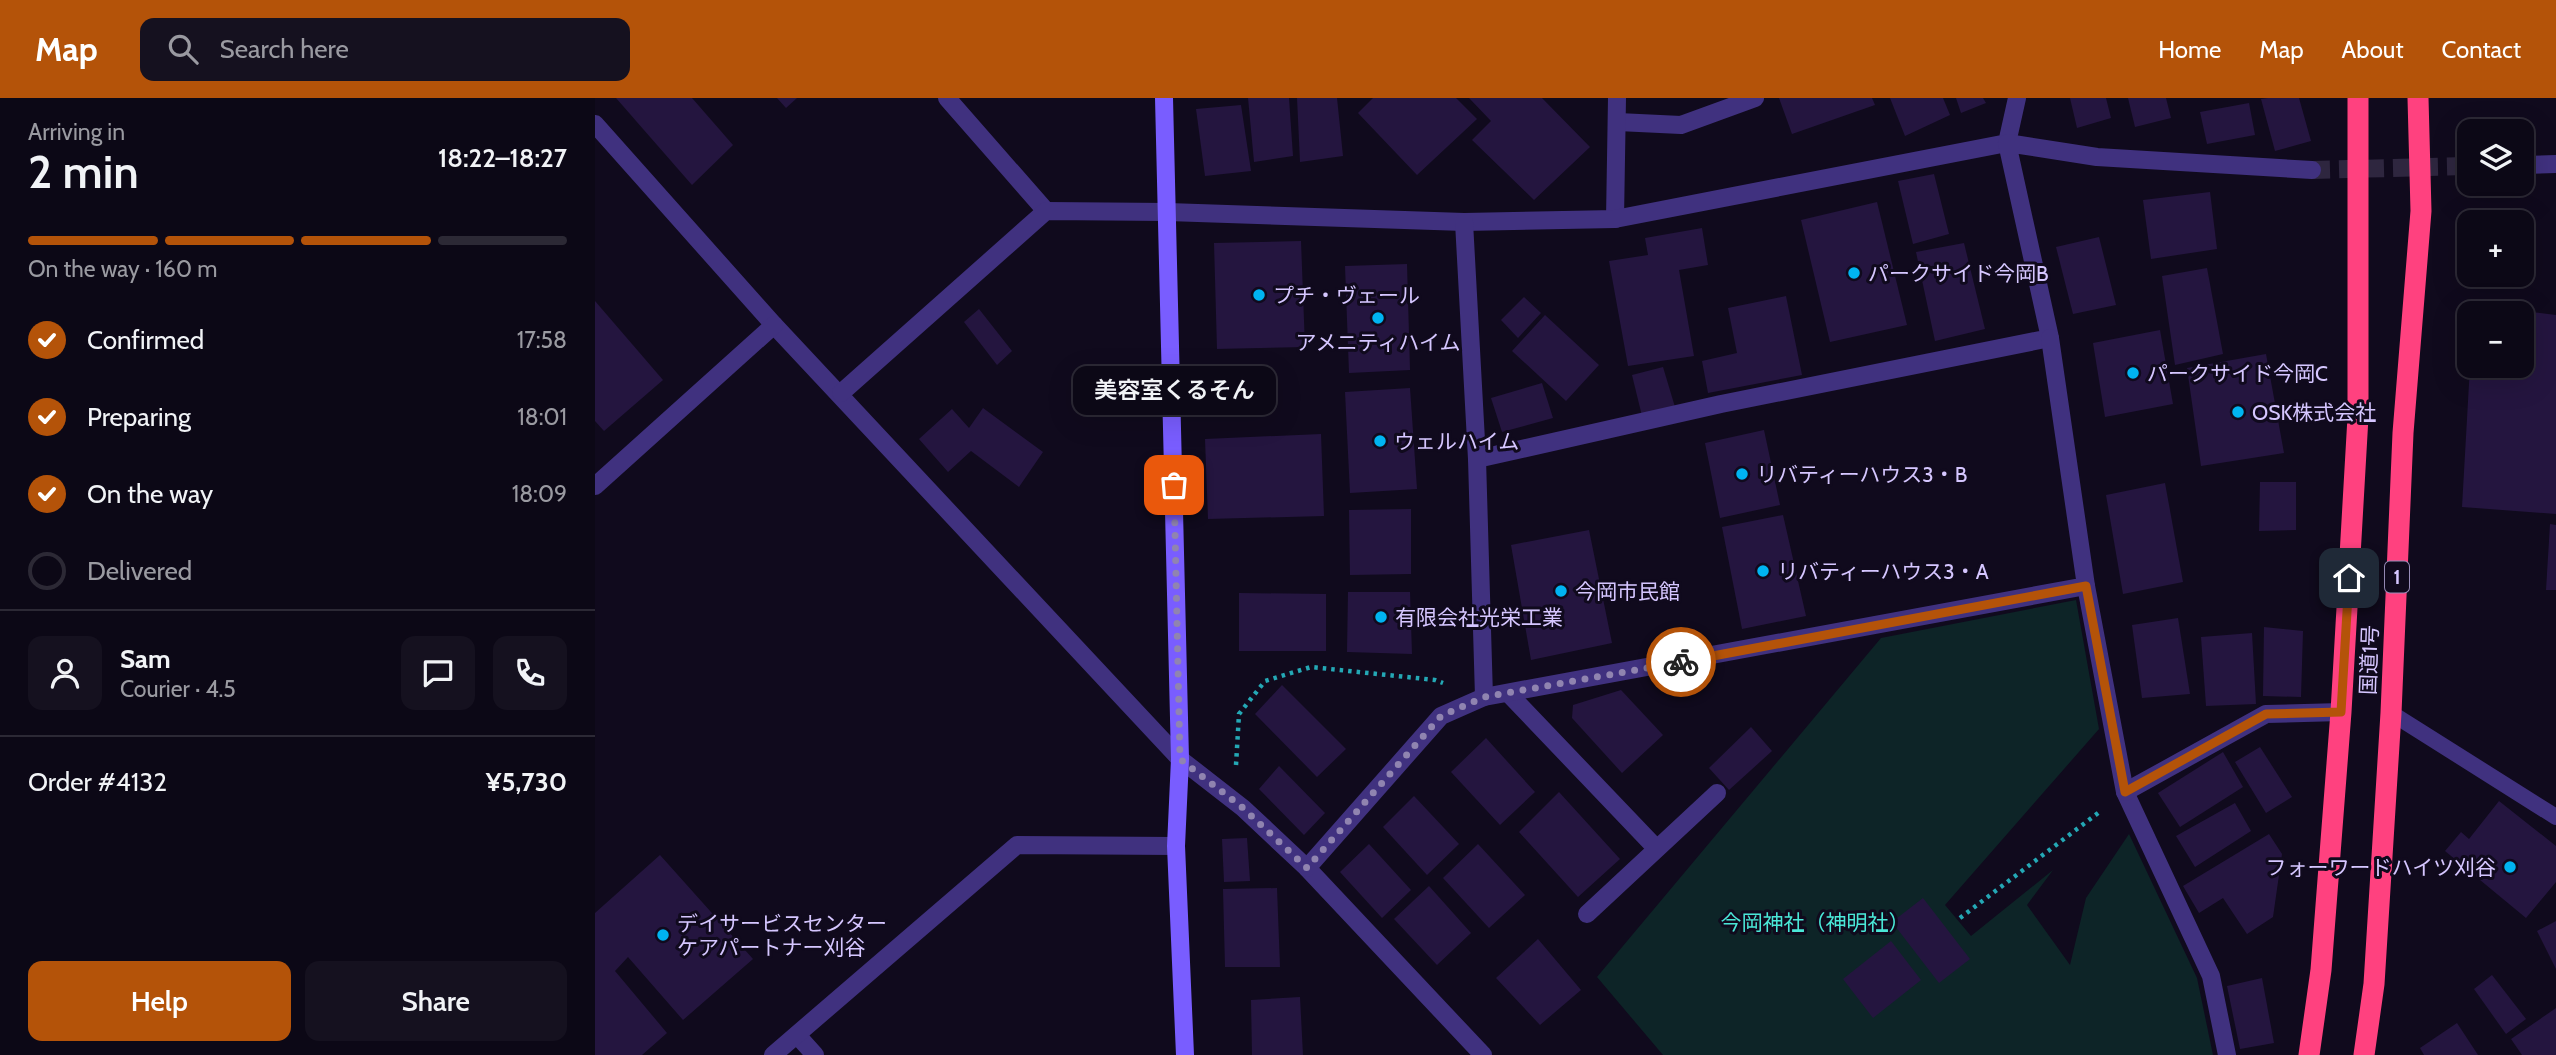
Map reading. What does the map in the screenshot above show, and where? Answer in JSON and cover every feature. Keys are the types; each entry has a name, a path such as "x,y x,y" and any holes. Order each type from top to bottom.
{"highway":[{"name":"国道1号","path":"2309,1055 2321,970 2341,712 2358,417 2358,98"},
{"name":"国道1号","path":"2364,1055 2374,984 2391,713 2403,433 2421,211 2418,98"}],"street":[{"path":"947,98 1046,211"},
{"path":"1164,98 1180,759 1176,846 1185,1055"},
{"path":"1615,219 1617,98"},
{"path":"1618,122 1681,125 1755,98"},
{"path":"2017,98 2007,143 2050,338 2086,586 2125,792 2211,976 2227,1055"},
{"path":"595,124 774,325 841,393 1180,759 1243,808 1307,868 1483,1055"},
{"path":"841,393 1046,211 1168,212 1464,222 1615,219 2007,143 2097,157 2312,170"},
{"path":"2534,165 2556,164"},
{"path":"1464,222 1477,459 1484,697"},
{"path":"595,486 774,325"},
{"path":"1477,459 1721,404 2050,338"},
{"path":"1307,868 1441,716 1484,697 2086,586"},
{"path":"1509,694 1656,848"},
{"path":"2125,792 2266,714 2341,712"},
{"path":"1587,914 1717,793"},
{"path":"773,1055 1017,845 1176,846"},
{"path":"797,1035 815,1055"}],"lane":[{"path":"2391,713 2556,817"}],"path":[{"path":"1243,808 1235,760 1239,715 1265,681 1311,667 1435,680 1484,697"},
{"path":"1960,918 2125,792"}],"green space":[{"name":"今岡神社（神明社）","path":"2076,600 2099,729 1945,905 1971,936 2053,870 2027,905 2070,965 2086,898 2129,834 2197,978 2213,1055 1663,1055 1597,977 1881,638"}],"building":[{"path":"616,98 692,98 733,145 692,185"},
{"path":"777,98 797,98 786,108"},
{"path":"1248,98 1289,98 1293,156 1254,162"},
{"path":"1297,98 1337,98 1343,156 1300,162"},
{"path":"1373,98 1456,98 1477,119 1417,175 1358,113"},
{"path":"1469,98 1542,98 1590,147 1534,200 1472,140 1491,121"},
{"path":"1779,98 1872,98 1875,105 1792,134"},
{"path":"1890,98 1943,98 1950,115 1905,136"},
{"path":"1956,98 1983,98 1986,103 1961,113"},
{"path":"2070,98 2106,98 2111,118 2077,128"},
{"path":"2128,98 2166,98 2171,118 2135,127"},
{"path":"2299,98 2311,141 2275,151 2261,99"},
{"path":"2249,103 2255,135 2207,144 2200,112"},
{"path":"1241,105 1251,171 1205,176 1196,109"},
{"path":"1934,174 1949,234 1913,244 1898,181"},
{"path":"2210,192 2217,249 2151,259 2143,200"},
{"name":"パークサイド今岡B","path":"1877,202 1907,325 1830,342 1801,220"},
{"path":"1702,228 1708,265 1679,270 1694,356 1628,366 1609,261 1648,255 1645,238"},
{"path":"2099,237 2116,305 2073,314 2056,247"},
{"name":"プチ・ヴェール","path":"1301,241 1305,347 1217,349 1214,243"},
{"path":"1964,243 1985,329 1935,341 1916,252"},
{"name":"アメニティハイム","path":"1407,264 1410,370 1349,373 1345,266"},
{"path":"2207,268 2223,354 2175,365 2162,276"},
{"path":"1786,296 1802,375 1708,393 1702,361 1737,353 1728,308"},
{"path":"1524,297 1541,313 1518,338 1501,320"},
{"path":"595,301 663,380 604,431 595,421"},
{"path":"979,309 1012,351 997,365 964,322"},
{"path":"2534,312 2556,315 2556,514 2462,507 2469,378 2534,378"},
{"path":"1545,315 1599,365 1566,401 1512,351"},
{"name":"パークサイド今岡C","path":"2160,330 2173,404 2105,417 2093,343"},
{"path":"2266,354 2284,453 2201,466 2187,368"},
{"path":"1663,367 1675,407 1642,416 1632,375"},
{"path":"1542,383 1553,418 1502,432 1491,398"},
{"name":"ウェルハイム","path":"1410,388 1417,489 1350,493 1345,392"},
{"path":"983,408 1043,452 1019,487 971,451 948,472 919,439 952,409 969,428"},
{"name":"リバティーハウス3・B","path":"1764,430 1780,505 1720,518 1705,443"},
{"path":"1321,434 1324,516 1208,519 1205,439"},
{"path":"2260,482 2296,482 2296,530 2259,531"},
{"path":"2165,483 2183,582 2123,594 2106,495"},
{"path":"1411,509 1411,574 1350,575 1349,510"},
{"name":"リバティーハウス3・A","path":"1783,515 1806,616 1742,629 1722,527"},
{"path":"2550,524 2556,525 2556,590 2546,590"},
{"path":"1589,530 1612,643 1531,660 1511,545"},
{"path":"1348,592 1410,592 1412,654 1347,652"},
{"path":"1239,593 1326,594 1326,651 1239,651"},
{"path":"2178,618 2190,694 2142,698 2132,625"},
{"path":"2264,627 2303,631 2301,697 2263,696"},
{"path":"2252,633 2256,704 2206,706 2201,637"},
{"path":"1282,685 1346,749 1317,777 1255,714"},
{"path":"1621,690 1663,735 1622,773 1572,718 1573,705"},
{"path":"1751,727 1772,751 1729,790 1709,768"},
{"path":"1486,738 1535,792 1500,825 1451,772"},
{"path":"2260,747 2292,797 2266,813 2235,762"},
{"path":"2223,752 2243,787 2180,827 2158,793"},
{"path":"1279,766 1325,813 1304,835 1259,789"},
{"path":"1559,792 1620,859 1578,897 1519,832"},
{"path":"1414,796 1459,844 1427,875 1383,827"},
{"name":"フォーワードハイツ刈谷","path":"2499,801 2556,846 2556,882 2526,918 2445,851 2461,832 2469,839"},
{"path":"2235,803 2251,831 2195,867 2176,836"},
{"path":"2269,834 2282,854 2273,917 2247,934 2223,898 2199,913 2183,886"},
{"path":"1247,838 1250,881 1224,882 1222,839"},
{"path":"1369,844 1411,890 1382,918 1340,872"},
{"path":"1478,844 1525,895 1489,928 1443,878"},
{"name":"デイサービスセンター ケアパートナー刈谷","path":"660,855 753,959 683,1020 628,957 615,971 667,1033 642,1055 595,1055 595,913"},
{"path":"1429,886 1471,933 1437,965 1394,919"},
{"path":"1277,888 1280,967 1225,967 1223,889"},
{"path":"1923,898 1970,959 1939,983 1892,922"},
{"path":"2556,921 2556,969 2537,931"},
{"path":"1538,939 1581,990 1540,1025 1496,978"},
{"path":"1891,941 1921,980 1873,1018 1843,979"},
{"path":"2492,975 2526,1019 2506,1034 2474,989"},
{"path":"2262,978 2274,1043 2240,1049 2227,986"},
{"path":"1300,997 1303,1055 1252,1055 1251,1000"},
{"path":"2556,1008 2556,1055 2522,1055 2511,1039"},
{"path":"2457,1023 2478,1055 2424,1055 2420,1048"}],"tunnel":[{"path":"2312,170 2457,166"}],"way so far":[{"path":"1174,485 1180,759 1243,808 1307,868 1441,716 1484,697 1681,662"}],"place":[{"name":"パークサイド今岡B","path":"1854,273"},
{"name":"プチ・ヴェール","path":"1259,295"},
{"name":"アメニティハイム","path":"1378,318"},
{"name":"パークサイド今岡C","path":"2133,373"},
{"name":"OSK株式会社","path":"2238,412"},
{"name":"ウェルハイム","path":"1380,441"},
{"name":"リバティーハウス3・B","path":"1742,474"},
{"name":"美容室くるそん","path":"1174,485"},
{"name":"リバティーハウス3・A","path":"1763,571"},
{"name":"今岡市民館","path":"1561,591"},
{"name":"有限会社光栄工業","path":"1381,617"},
{"name":"フォーワードハイツ刈谷","path":"2510,867"},
{"name":"デイサービスセンター ケアパートナー刈谷","path":"663,935"}],"route":[{"path":"1681,662 2086,586 2125,792 2266,714 2341,712 2349,578"}]}
